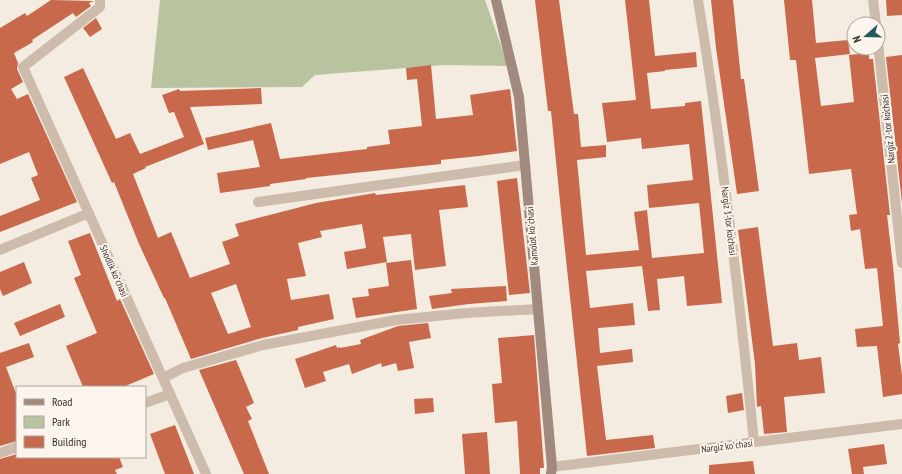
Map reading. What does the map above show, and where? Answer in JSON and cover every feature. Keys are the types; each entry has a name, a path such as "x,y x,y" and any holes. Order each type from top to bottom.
{"street":[{"name":"Shodlik koʻchasi","path":"100,0 100,6 23,67 206,474"},
{"name":"Kamolot koʻchasi","path":"496,0 520,96 551,470"},
{"name":"Nargiz 1-tor ko‘chasi","path":"698,0 712,82 742,322 754,442"},
{"path":"873,0 875,16"},
{"name":"Nargiz 2-tor ko‘chasi","path":"879,56 902,263"},
{"path":"258,202 525,165"},
{"path":"0,250 88,213"},
{"path":"163,378 183,368 263,346 396,320 466,313 538,309"},
{"path":"146,403 170,394"},
{"name":"Nargiz koʻchasi","path":"551,470 754,442 902,424"},
{"path":"0,453 16,447"}],"green space":[{"path":"160,0 485,0 508,66 445,65 315,75 302,87 151,88"}],"building":[{"path":"51,0 94,1 89,3 91,6 76,17 73,13 32,40 33,42 14,53 18,63 17,69 23,82 11,89 17,99 28,94 77,202 0,232 0,216 40,200 31,178 38,175 29,152 0,164 0,28 25,13 27,16"},
{"path":"535,0 559,0 574,114 578,114 581,147 606,145 606,157 577,160 586,255 639,250 634,212 647,210 652,258 704,253 699,203 649,208 647,185 693,180 689,144 642,149 641,138 607,142 602,103 636,100 625,0 649,0 655,56 696,52 697,67 647,73 651,109 685,106 685,103 701,101 722,303 687,306 684,276 657,279 660,310 648,311 642,266 586,271 590,308 633,303 635,325 598,328 600,353 632,349 633,362 597,366 606,440 653,435 655,448 587,456 551,111 548,111"},
{"path":"711,0 733,0 741,79 744,79 759,191 737,194 716,48"},
{"path":"784,0 812,0 816,43 846,40 846,54 815,58 821,106 854,102 849,56 869,56 869,59 873,59 890,215 887,215 900,343 898,344 902,376 902,394 883,397 877,346 857,347 855,329 883,326 877,268 865,269 860,229 851,231 849,215 857,214 851,169 809,174 796,60 790,60"},
{"path":"886,0 902,0 902,15 887,16"},
{"path":"96,18 102,29 90,37 83,28"},
{"path":"902,55 902,203 886,57"},
{"path":"431,65 436,119 473,115 470,95 510,89 517,151 441,160 441,164 306,178 270,184 270,186 220,193 217,173 260,167 253,140 208,150 205,138 271,123 280,159 367,149 367,147 390,144 388,130 422,126 417,79 407,80 406,68"},
{"path":"83,68 116,139 130,133 140,154 184,137 174,112 169,113 162,95 179,89 180,91 261,88 262,104 190,107 204,144 145,167 146,168 133,174 158,238 171,232 190,278 230,264 222,242 239,236 235,224 316,203 375,193 376,195 465,185 468,207 439,210 446,266 415,270 411,234 383,237 387,262 347,269 344,252 366,248 362,224 320,231 322,237 298,243 306,276 287,279 291,300 329,294 334,319 298,327 298,330 262,338 191,359 165,298 139,244 114,182 112,183 64,77","holes":["236,284 251,327 228,334 211,293"]},
{"path":"517,178 530,293 509,295 497,181"},
{"path":"758,227 773,346 797,343 799,360 821,357 825,393 784,397 787,432 764,434 761,406 757,407 755,364 738,230"},
{"path":"90,233 117,301 120,299 154,374 125,386 83,386 66,346 97,333 74,278 81,275 68,241"},
{"path":"411,260 417,309 356,318 352,298 369,296 368,289 389,286 386,263"},
{"path":"24,262 32,283 3,296 0,289 0,272"},
{"path":"506,286 507,301 432,309 429,296 452,293 451,289"},
{"path":"60,304 65,317 20,336 14,323"},
{"path":"428,323 431,338 409,342 414,368 398,371 396,363 382,367 381,363 352,374 349,364 323,372 326,381 305,388 295,359 336,345 337,348 340,348 361,344 360,340 398,326"},
{"path":"534,335 544,468 540,468 540,474 520,474 517,421 495,423 492,384 502,383 498,338"},
{"path":"29,343 34,357 6,367 16,393 16,441 0,446 0,353"},
{"path":"236,360 254,403 246,407 252,419 248,421 269,474 244,474 199,370"},
{"path":"742,393 744,410 728,413 726,396"},
{"path":"433,398 434,412 415,414 414,399"},
{"path":"175,425 194,474 165,474 150,434"},
{"path":"487,432 490,474 465,474 462,434"},
{"path":"884,444 887,464 863,467 864,474 852,474 848,449"},
{"path":"16,454 16,458 119,458 123,467 115,470 117,474 0,474 0,459"},
{"path":"753,461 755,474 709,474 709,465"}]}
